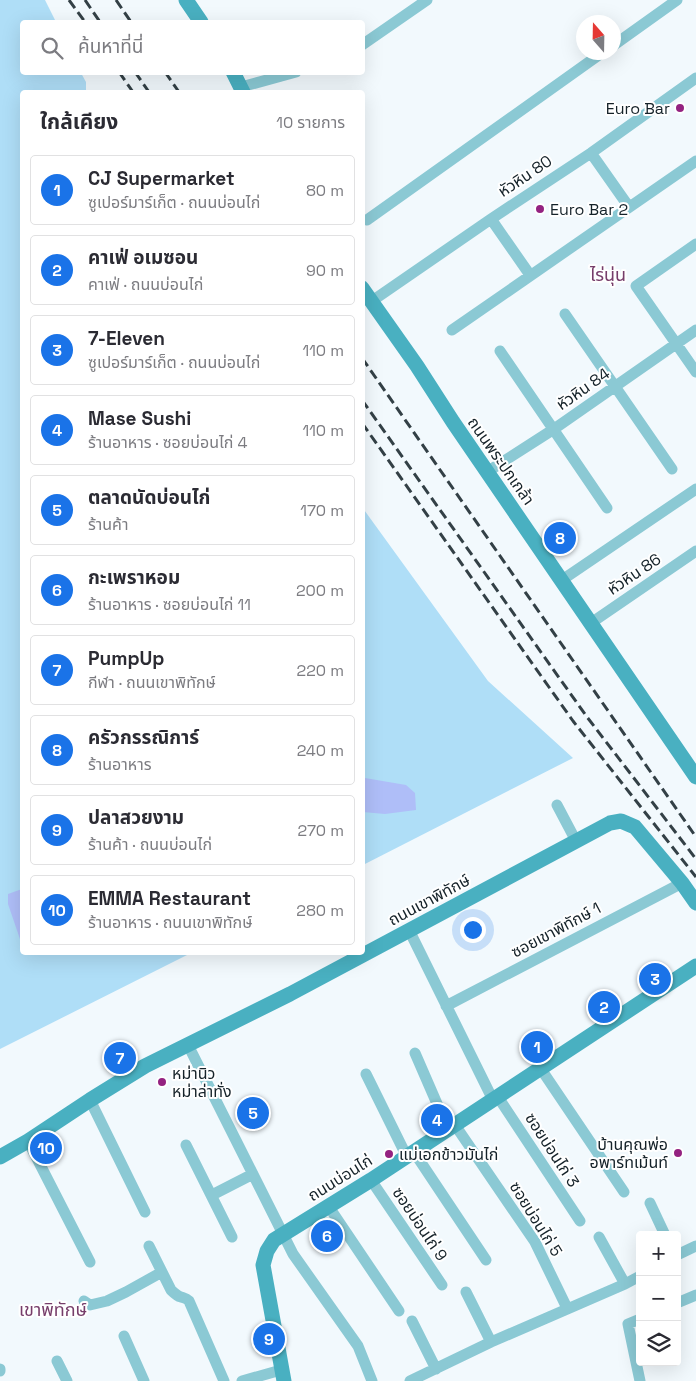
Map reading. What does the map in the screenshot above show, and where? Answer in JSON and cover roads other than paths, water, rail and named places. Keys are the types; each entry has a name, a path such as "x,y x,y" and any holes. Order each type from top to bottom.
{"street":[{"path":"186,0 200,20"},
{"path":"365,43 427,0"},
{"path":"621,40 677,0"},
{"path":"366,220 592,60"},
{"path":"234,75 242,90 287,75"},
{"name":"หัวหิน 80","path":"372,301 694,83"},
{"path":"591,153 630,208"},
{"path":"452,330 696,161"},
{"path":"491,219 530,275"},
{"path":"696,244 636,286 696,372"},
{"name":"ถนนพระปกเกล้า","path":"365,292 696,776"},
{"path":"565,314 672,469"},
{"name":"หัวหิน 84","path":"487,472 554,429 696,330"},
{"path":"500,351 607,508"},
{"path":"562,580 696,489"},
{"name":"หัวหิน 86","path":"591,623 696,551"},
{"path":"557,805 576,841"},
{"name":"ถนนเขาพิทักษ์","path":"365,954 610,823 621,822 635,827 696,902"},
{"name":"ซอยเขาพิทักษ์ 1","path":"446,1006 682,883"},
{"name":"ซอยบ่อนไก่ 3","path":"409,930 446,1006 495,1098 580,1221"},
{"name":"ถนนเขาพิทักษ์","path":"0,1157 146,1066 290,994 363,955"},
{"name":"ถนนบ่อนไก่","path":"282,1375 263,1265 267,1251 274,1240 371,1180 696,966"},
{"path":"188,1045 293,1254 358,1346 372,1381"},
{"name":"ซอยบ่อนไก่ 5","path":"415,1053 452,1127 535,1242 567,1308"},
{"path":"541,1069 624,1192"},
{"path":"366,1074 410,1154 486,1260"},
{"path":"90,1100 146,1212"},
{"path":"28,1141 90,1262"},
{"path":"186,1144 232,1236"},
{"path":"212,1195 253,1174"},
{"name":"ซอยบ่อนไก่ 9","path":"371,1180 442,1285"},
{"path":"650,1203 664,1231"},
{"path":"329,1207 399,1311"},
{"path":"598,1237 625,1284"},
{"path":"149,1246 171,1290 181,1298 188,1300 224,1381"},
{"path":"681,1253 696,1246"},
{"path":"84,1301 90,1305 107,1302 162,1272"},
{"path":"410,1381 491,1342 636,1278"},
{"path":"466,1292 491,1342"},
{"path":"681,1301 696,1294"},
{"path":"412,1321 436,1369"},
{"path":"636,1321 628,1324 640,1381"},
{"path":"124,1336 144,1381"},
{"path":"57,1360 67,1381"},
{"path":"242,1381 282,1375"}],"railway":[{"path":"69,0 84,20"},
{"path":"85,0 99,20"},
{"path":"116,0 130,20"},
{"path":"121,75 132,90"},
{"path":"137,75 148,90"},
{"path":"167,75 178,90"},
{"path":"365,362 696,837"},
{"path":"365,404 587,717 696,859"},
{"path":"365,427 573,721 696,877"}],"place":[{"name":"Euro Bar","path":"680,108"},
{"name":"Euro Bar 2","path":"540,209"},
{"name":"ครัวกรรณิการ์","path":"560,538"},
{"name":"7-Eleven","path":"655,979"},
{"name":"คาเฟ่ อเมซอน","path":"604,1007"},
{"name":"CJ Supermarket","path":"537,1047"},
{"name":"PumpUp","path":"120,1058"},
{"name":"หม่านิว หม่าล่าทั่ง","path":"162,1082"},
{"name":"ตลาดนัดบ่อนไก่","path":"253,1113"},
{"name":"Mase Sushi","path":"437,1120"},
{"name":"EMMA Restaurant","path":"46,1148"},
{"name":"บ้านคุณพ่อ อพาร์ทเม้นท์","path":"678,1153"},
{"name":"แม่เอกข้าวมันไก่","path":"389,1154"},
{"name":"กะเพราหอม","path":"327,1236"},
{"name":"ปลาสวยงาม","path":"269,1339"}],"district":[{"name":"ไร่นุ่น","path":"608,274"},
{"name":"เขาพิทักษ์","path":"53,1309"}]}
